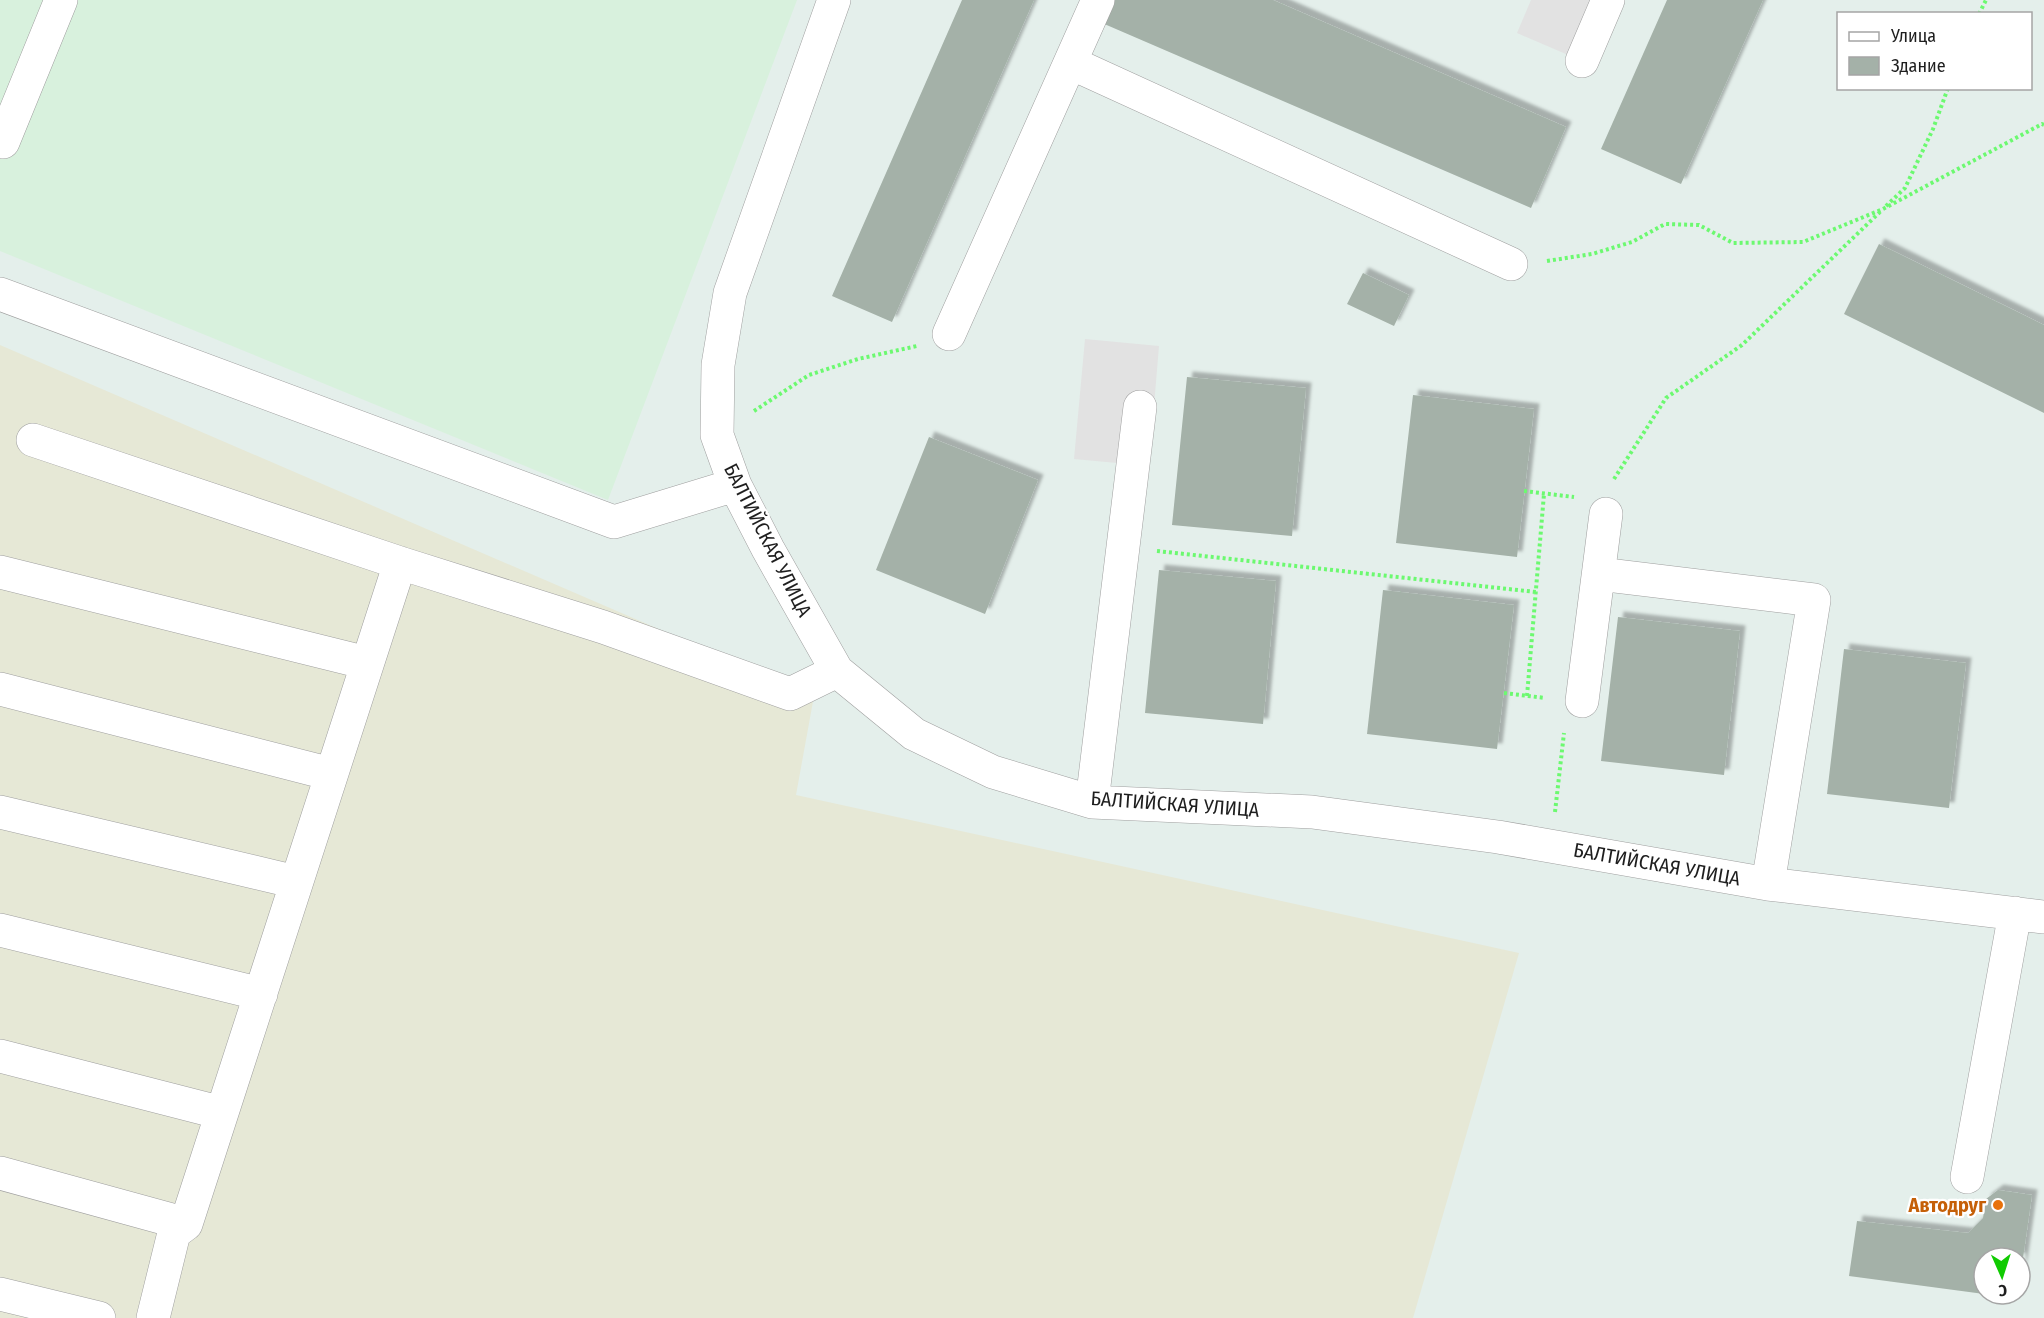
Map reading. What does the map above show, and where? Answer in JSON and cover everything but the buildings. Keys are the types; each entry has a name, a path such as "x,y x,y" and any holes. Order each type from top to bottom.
{"street":[{"path":"3,142 61,0"},
{"name":"БАЛТИЙСКАЯ УЛИЦА","path":"834,0 730,293 718,365 717,435 735,485 768,549 837,671 914,734 993,772 1092,802 1312,812 1498,837 1768,884 2029,915"},
{"path":"949,334 1098,0"},
{"path":"1582,61 1608,0"},
{"path":"1071,63 1510,264"},
{"path":"0,294 614,522 735,485"},
{"path":"1092,802 1140,407"},
{"path":"33,440 400,563 603,627 790,694 837,671"},
{"path":"1574,701 1599,574 1608,507"},
{"path":"153,1318 174,1233 186,1224 400,563"},
{"path":"0,573 367,663"},
{"path":"1599,574 1814,600 1768,884"},
{"path":"0,689 331,774"},
{"path":"0,812 296,882"},
{"path":"1967,1176 2029,915"},
{"path":"0,930 261,994"},
{"path":"0,1056 222,1113"},
{"path":"0,1173 186,1224"},
{"path":"0,1294 99,1318"}],"path":[{"path":"1524,491 1608,507 1614,479 1666,398 1742,345 1905,188 1933,129 1947,90"},
{"path":"1510,264 1592,255 1632,242 1665,225 1699,225 1733,243 1803,242 1883,209 2044,124"},
{"path":"717,435 809,375 858,359 910,348 949,334"},
{"path":"1527,696 1544,494"},
{"path":"1123,548 1536,592"},
{"path":"1504,693 1574,701 1554,822"}],"shaded area":[{"path":"0,0 797,0 608,500 0,251"},
{"path":"1531,0 1608,0 1582,61 1517,33"},
{"path":"1085,339 1159,346 1149,466 1074,459"},
{"path":"0,345 814,696 796,795 1519,953 1413,1318 0,1318"}],"place":[{"name":"Автодруг","path":"1998,1205"}]}
